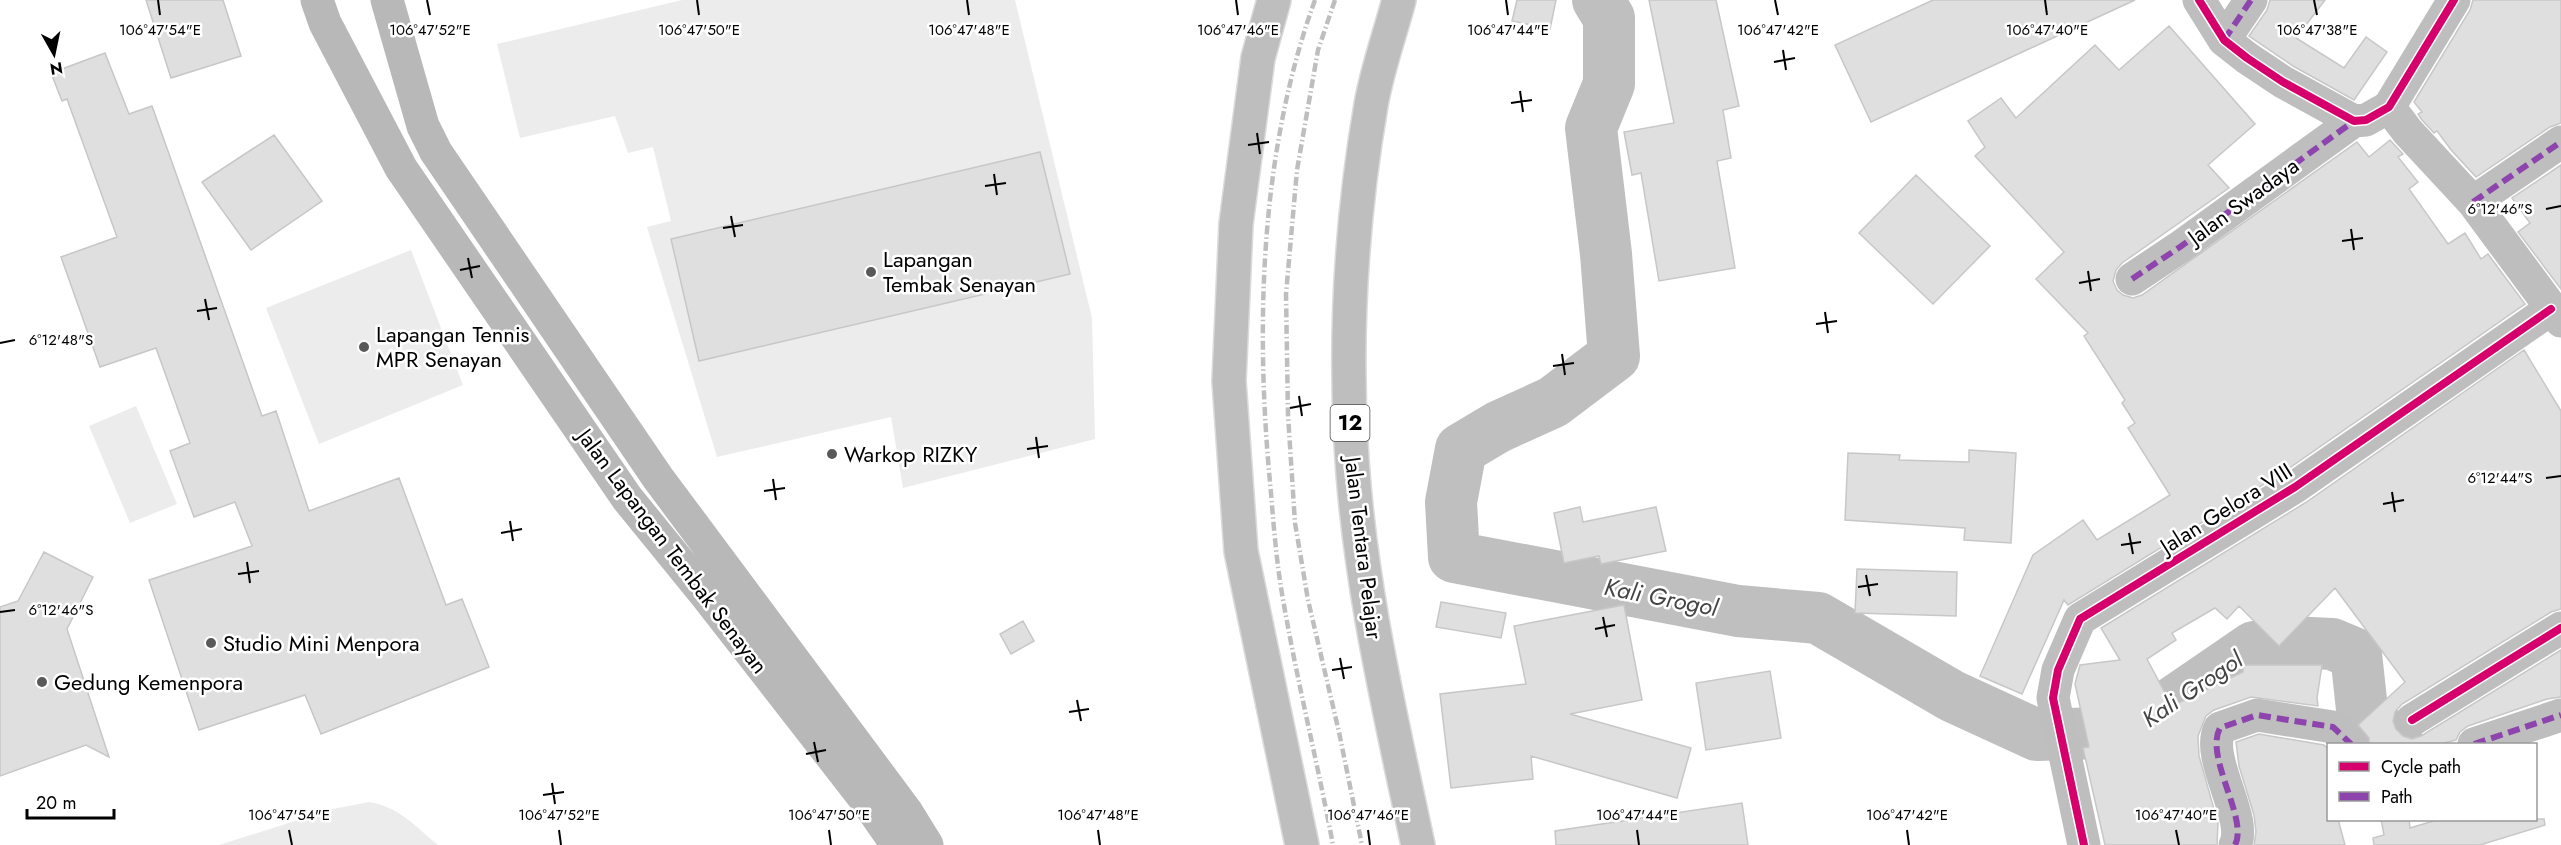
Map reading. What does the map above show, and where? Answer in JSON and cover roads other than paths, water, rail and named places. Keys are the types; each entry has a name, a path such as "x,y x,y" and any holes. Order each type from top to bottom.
{"main road":[{"name":"Jalan Lapangan Tembak Senayan","path":"317,0 325,23 401,168 627,498 713,604 868,804 897,845"},
{"name":"Jalan Lapangan Tembak Senayan","path":"387,0 423,126 436,152 658,478 906,811 927,845"},
{"path":"1274,0 1258,58 1236,225 1229,381 1241,551 1302,845"},
{"name":"Jalan Tentara Pelajar","path":"1399,0 1371,103 1356,223 1350,333 1351,444 1362,555 1377,648 1418,845"},
{"path":"2199,0 2224,40 2283,82 2354,121"},
{"path":"2224,40 2251,0"},
{"path":"2454,0 2389,107 2408,132 2473,202 2556,315"},
{"name":"Jalan Swadaya","path":"2132,279 2354,121 2366,120 2389,107"},
{"path":"2473,202 2561,142"},
{"name":"Jalan Gelora VIII","path":"2084,845 2053,698 2054,684 2080,619 2295,487 2556,315"},
{"path":"2412,720 2561,628"},
{"path":"2235,845 2238,838 2232,806 2215,748 2215,737 2220,728 2257,715 2333,727 2350,743"},
{"path":"2477,743 2561,715"}],"waterway":[{"name":"Kali Grogol","path":"1598,0 1609,18 1609,84 1591,128 1606,254 1614,356 1553,402 1498,427 1461,449 1451,502 1454,557 1738,611 1818,618 1952,696 2037,735 2130,732 2254,647 2290,642 2332,644 2356,654 2362,709 2391,742 2394,743"}],"railway":[{"path":"1315,0 1296,59 1282,119 1272,181 1263,306 1263,369 1266,432 1279,577 1333,845"},
{"path":"1335,0 1318,50 1297,170 1286,294 1288,415 1295,523 1308,600 1339,732 1362,845"}],"place":[{"name":"Lapangan Tembak Senayan","path":"871,272"},
{"name":"Lapangan Tennis MPR Senayan","path":"364,347"},
{"name":"Warkop RIZKY","path":"832,454"},
{"name":"Studio Mini Menpora","path":"211,643"},
{"name":"Gedung Kemenpora","path":"42,682"}]}
